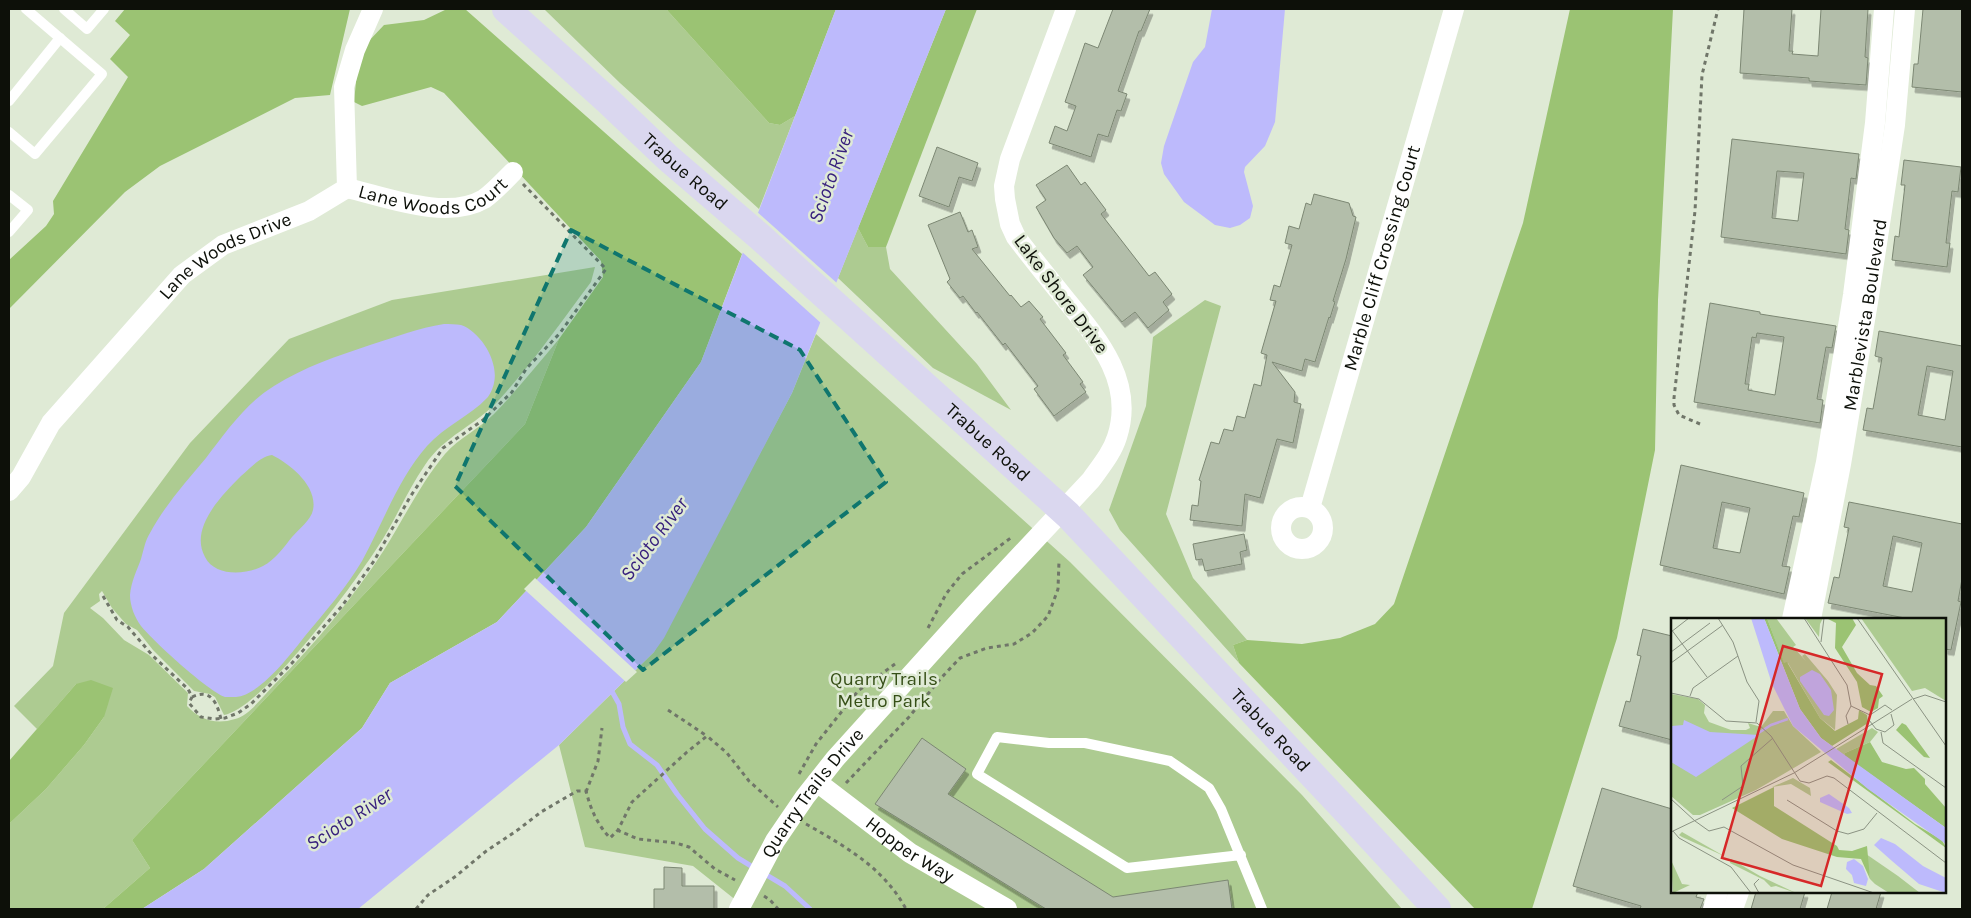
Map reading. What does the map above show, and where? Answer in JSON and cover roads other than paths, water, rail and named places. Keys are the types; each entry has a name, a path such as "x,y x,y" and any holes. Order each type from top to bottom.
{"main road":[{"name":"Trabue Road","path":"510,12 668,158 759,236 1063,510 1437,909"}],"street":[{"path":"347,188 344,87 355,50 373,9"},
{"name":"Lake Shore Drive","path":"1063,510 1091,480 1112,449 1120,424 1122,398 1116,372 1097,338 1016,237 1007,211 1004,186 1010,158 1066,9"},
{"name":"Marble Cliff Crossing Court","path":"1310,508 1454,9"},
{"name":"Marblevista Boulevard","path":"1861,296 1884,9"},
{"name":"Marblevista Boulevard","path":"1811,618 1833,463 1861,296 1895,125 1905,9"},
{"name":"Lane Woods Court","path":"347,188 412,203 449,209 467,207 485,198 513,172"},
{"name":"Lane Woods Drive","path":"9,491 21,477 51,423 182,275 223,245 309,211 347,188"},
{"name":"Marblevista Boulevard","path":"1792,618 1833,463"},
{"name":"Quarry Trails Drive","path":"740,897 775,841 835,758 1063,510"},
{"name":"Hopper Way","path":"817,782 910,853 1007,909"},
{"path":"1713,909 1718,893"},
{"path":"1733,909 1739,893"}],"lane":[{"path":"9,132 35,154 102,74 26,9"},
{"path":"64,9 87,29 104,9"},
{"path":"9,101 60,38"},
{"path":"1875,123 1895,125"},
{"path":"9,195 28,210 9,232"},
{"path":"1241,855 1127,868 977,774 996,737 1049,743 1085,743 1170,761 1209,788 1221,809 1241,855 1262,909"}],"water":[{"name":"Scioto River","path":"836,9 946,9 792,393 664,638 654,652 559,745 358,909 142,909 204,869 362,728 390,683 497,622 586,527 701,362"},
{"path":"1212,9 1285,9 1275,122 1265,146 1245,167 1244,172 1253,206 1250,218 1240,225 1230,228 1215,225 1184,202 1164,174 1161,163 1164,146 1193,62 1205,47"},
{"path":"444,324 461,325 482,341 494,366 494,383 489,395 473,410 434,439 417,459 399,487 370,547 356,571 335,600 283,663 265,682 245,695 225,697 217,693 194,676 157,643 141,626 133,612 130,595 134,576 147,539 156,523 176,494 229,428 245,409 264,393 285,379 321,362 416,330","holes":["272,455 287,464 307,484 313,501 313,510 310,517 275,557 263,566 240,572 223,571 216,568 205,557 201,546 204,524 217,502 241,476 255,463"]}],"waterway":[{"path":"610,688 619,704 623,727 630,744 657,765 705,829 738,858 756,869"},
{"path":"763,873 785,886 810,909"}],"park label":[{"name":"Quarry Trails Metro Park","path":"884,690"}]}
